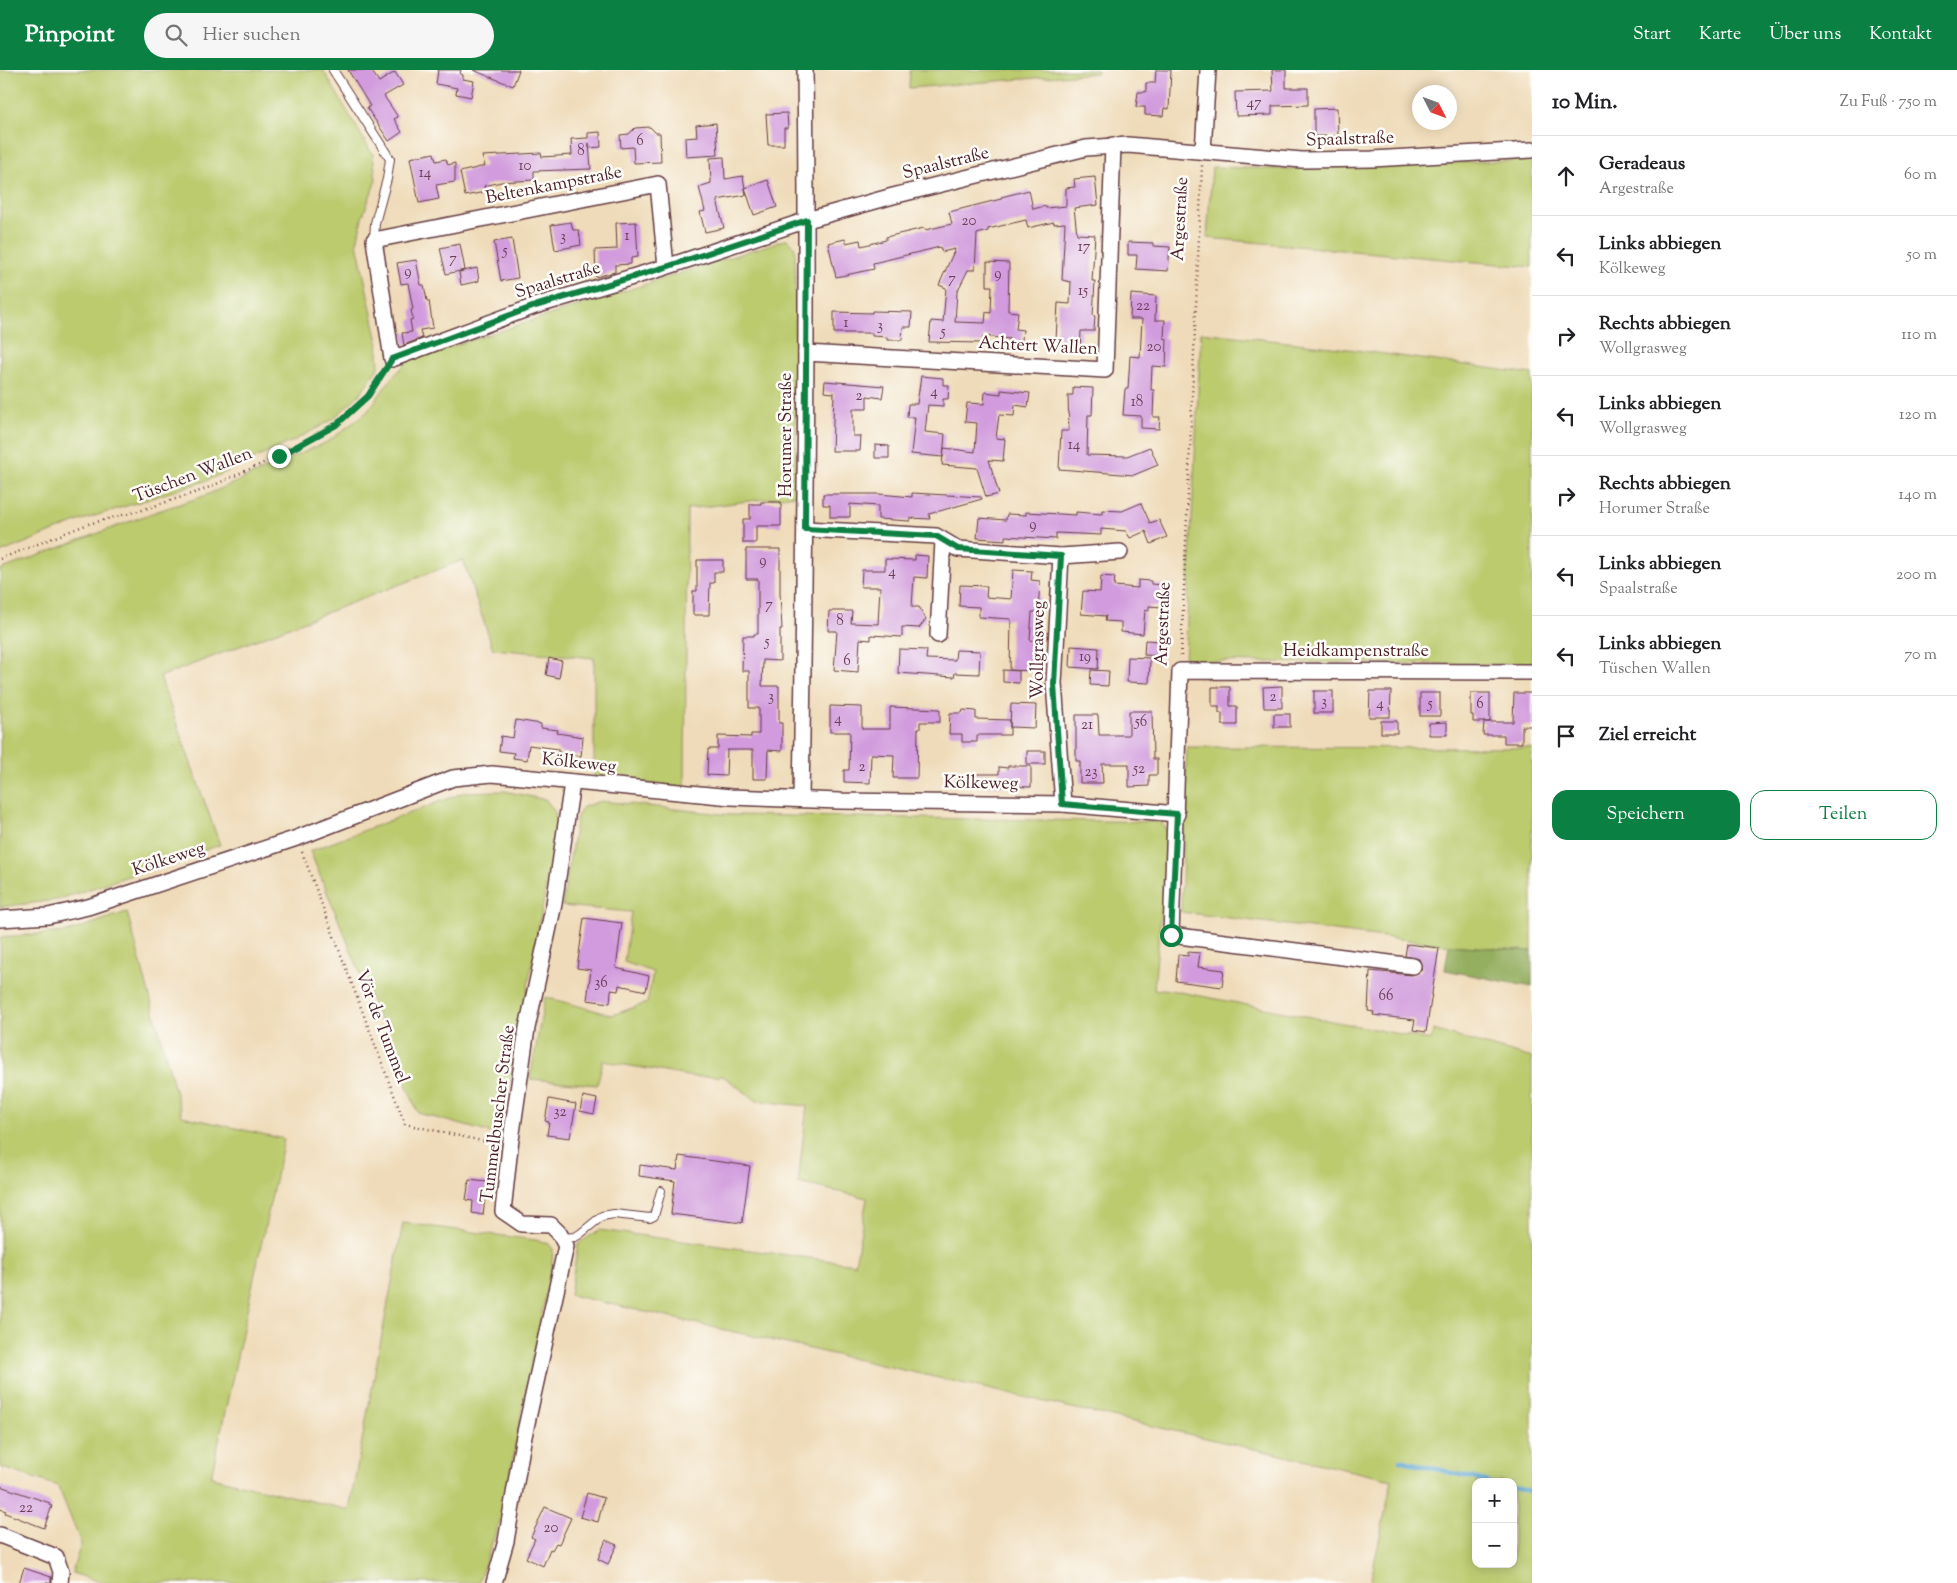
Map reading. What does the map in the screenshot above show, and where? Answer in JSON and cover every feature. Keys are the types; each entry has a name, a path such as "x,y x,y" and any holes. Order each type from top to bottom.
{"street":[{"name":"Horumer Straße","path":"801,799 807,220 805,70"},
{"path":"1203,151 1208,70"},
{"name":"Spaalstraße","path":"392,359 535,306 666,267 807,220 893,196 1086,148 1113,145 1302,160 1372,159 1532,150"},
{"name":"Achtert Wallen","path":"806,352 1105,370 1113,145"},
{"name":"Beltenkampstraße","path":"374,240 658,184 666,267"},
{"path":"374,240 392,359"},
{"path":"805,529 936,536 958,549 1061,556 1120,552"},
{"path":"938,635 943,540"},
{"name":"Wollgrasweg","path":"1061,556 1054,684 1062,804"},
{"name":"Heidkampenstraße","path":"1180,670 1532,672"},
{"name":"Argestraße","path":"1180,670 1177,814 1171,935 1414,966"},
{"name":"Kölkeweg","path":"0,919 48,916 88,907 297,838 453,778 492,774 731,798 1062,804 1177,814"},
{"name":"Tummelbuscher Straße","path":"562,1238 551,1225 522,1224 503,1211 527,1028 554,904 572,783"},
{"path":"494,1583 506,1541 523,1441 566,1246 562,1238"},
{"path":"0,1535 56,1557 61,1572 60,1583"}],"lane":[{"path":"333,70 390,159 387,179 375,223 374,240"},
{"path":"562,1238 575,1237 602,1216 614,1214 650,1218 654,1216 661,1191"}],"path":[{"name":"Argestraße","path":"1180,670 1203,151"},
{"name":"Tüschen Wallen","path":"0,559 88,524 142,510 203,490 279,456 336,425 368,396 392,359"},
{"name":"Vör de Tummel","path":"297,838 404,1124 510,1147"}],"green space":[{"path":"0,70 323,70 373,155 376,180 362,218 357,243 377,338 379,367 359,395 332,420 295,440 208,480 79,521 0,553"},
{"path":"910,70 1098,70 1098,73 909,88"},
{"path":"1532,160 1532,267 1207,238 1212,167 1279,169"},
{"path":"787,239 795,247 796,495 687,509 685,788 594,777 594,658 493,649 463,560 160,677 220,845 57,900 0,907 0,570 155,512 204,496 329,441 367,412 391,379 409,360"},
{"path":"1201,332 1348,349 1532,374 1532,665 1185,661"},
{"path":"1187,747 1532,748 1532,951 1449,945 1181,912"},
{"path":"505,791 546,800 555,812 557,827 502,1128 495,1134 418,1113 310,851 465,792"},
{"path":"601,801 731,815 1161,822 1168,832 1154,990 1164,989 1431,1040 1433,1030 1532,1058 1532,1583 1370,1583 1392,1480 570,1295 578,1244 599,1230 855,1264 867,1198 798,1183 807,1106 757,1101 723,1076 693,1077 603,1061 597,1085 530,1079 545,997 612,1015 647,1003 653,972 624,962 631,912 562,906 577,817 583,807"},
{"path":"127,912 182,1116 284,1139 211,1477 349,1510 403,1223 535,1240 548,1243 553,1249 552,1265 504,1509 478,1583 104,1583 72,1573 81,1543 58,1486 0,1467 0,937 67,932"},
{"path":"1449,945 1532,951 1532,987 1445,970"}],"building":[{"path":"348,70 371,70 379,82 395,72 403,85 384,96 398,117 394,119 402,132 389,141 367,108 370,106"},
{"path":"438,70 461,70 460,74 463,75 463,79 474,81 471,97 456,94 457,88 436,84"},
{"path":"473,70 519,70 513,86"},
{"path":"1156,70 1171,70 1169,109 1164,108 1163,116 1145,115 1145,107 1136,107 1138,92 1146,92 1146,83 1155,83"},
{"path":"1272,70 1286,70 1286,88 1308,88 1308,105 1272,106 1272,115 1236,116 1235,92 1273,91"},
{"path":"1337,108 1338,136 1314,136 1314,109"},
{"path":"787,113 788,128 784,128 784,145 768,145 766,114"},
{"path":"716,123 718,155 686,157 685,138 697,137 696,125"},
{"path":"650,127 656,133 660,133 661,162 634,163 633,147 621,148 620,135 629,134 635,128"},
{"path":"600,132 601,147 589,148 591,169 534,171 534,180 501,182 484,186 485,192 465,196 460,172 485,166 482,156 541,153 542,157 572,155 571,139 588,138 588,133"},
{"path":"434,153 436,161 446,159 448,165 455,163 455,182 436,185 439,199 419,203 410,158"},
{"path":"724,157 725,179 743,176 746,195 717,200 724,228 705,232 700,212 705,211 699,187 711,183 710,158"},
{"path":"1095,177 1098,205 1074,208 1077,234 1095,235 1092,281 1095,281 1094,331 1081,331 1080,350 1059,348 1060,340 1056,340 1058,303 1070,304 1071,282 1062,280 1065,223 1054,224 1054,222 1028,228 1026,220 988,229 988,231 977,234 975,270 968,270 957,292 955,322 985,323 986,312 991,313 992,286 987,286 987,262 1009,263 1008,311 1018,312 1016,329 1023,330 1021,350 1009,349 1010,339 983,336 982,343 929,342 931,321 943,322 946,288 939,285 955,249 942,252 940,247 873,263 874,269 836,277 828,243 845,239 846,243 860,240 861,246 886,240 886,237 952,224 949,212 1029,190 1033,209 1045,206 1046,208 1066,206 1066,188 1075,187 1074,179"},
{"path":"768,180 777,207 754,215 745,188"},
{"path":"571,222 573,230 579,230 581,245 555,250 551,225"},
{"path":"636,222 638,257 631,258 631,264 615,265 615,272 596,277 595,250 617,249 616,223"},
{"path":"512,239 518,278 501,281 494,242"},
{"path":"1128,242 1153,243 1153,246 1170,247 1168,271 1136,269 1137,255 1128,255"},
{"path":"460,244 465,270 446,274 440,248"},
{"path":"416,260 421,285 424,285 427,301 429,301 433,328 420,330 422,338 404,345 402,333 412,332 410,320 413,319 411,310 413,309 408,283 401,284 397,263"},
{"path":"477,268 479,281 461,285 459,272"},
{"path":"1131,294 1156,296 1155,320 1165,320 1164,338 1167,339 1166,367 1152,366 1151,390 1154,390 1153,417 1160,417 1159,429 1141,428 1141,416 1123,415 1125,389 1128,389 1130,356 1140,357 1142,319 1130,319"},
{"path":"872,311 912,312 911,327 903,327 902,340 887,340 887,337 872,336 872,333 834,333 834,312 872,313"},
{"path":"921,376 943,378 943,385 949,385 948,399 943,399 943,406 928,405 925,432 945,434 943,457 911,454 915,417 907,417 908,404 917,404"},
{"path":"825,381 884,386 882,398 867,396 867,409 853,409 853,436 861,436 860,451 832,451 834,393 824,392"},
{"path":"1073,387 1093,388 1092,415 1088,415 1087,455 1127,456 1150,447 1158,465 1134,475 1059,469 1061,431 1069,431 1068,395 1073,395"},
{"path":"1001,390 1030,393 1028,407 1015,405 1014,416 999,415 996,438 1005,439 1003,461 989,460 999,494 986,497 977,468 942,465 944,448 975,452 977,423 965,422 967,403 984,404 985,392 1001,394"},
{"path":"875,445 889,446 889,458 875,458"},
{"path":"912,493 981,497 982,499 929,514 930,519 910,518 910,521 878,519 878,506 850,504 850,517 830,517 830,505 823,505 823,494 879,494 912,497"},
{"path":"761,502 781,502 781,526 756,526 756,543 743,543 743,519 750,519 750,504 761,504"},
{"path":"1141,503 1150,523 1159,520 1167,537 1151,544 1146,531 1130,538 1126,531 1101,529 1101,535 1056,533 1056,539 1005,536 1005,540 977,538 979,518 1006,520 1007,514 1026,515 1026,512 1076,515 1076,512 1102,514 1102,510 1122,511"},
{"path":"746,549 780,549 782,629 780,629 780,661 763,660 762,686 779,686 779,723 782,723 782,751 768,750 767,779 753,779 753,750 727,750 726,776 707,775 708,749 718,749 718,736 751,737 751,734 759,734 759,708 749,708 749,671 742,671 743,636 758,634 758,579 746,579"},
{"path":"915,555 928,556 927,578 914,577 912,607 919,607 926,619 919,628 902,627 902,637 871,635 871,640 860,639 858,672 834,670 837,631 828,631 829,611 852,611 851,623 878,624 880,587 861,587 862,570 885,570 885,559 915,560"},
{"path":"697,560 723,560 723,572 714,572 714,583 710,583 709,615 693,615 693,591 697,591"},
{"path":"1013,570 1032,571 1031,580 1040,581 1038,612 1032,612 1030,640 1036,641 1035,671 1010,670 1011,619 979,617 979,607 959,606 960,585 987,586 986,597 1011,599"},
{"path":"1101,576 1115,577 1114,586 1138,588 1138,580 1151,581 1151,584 1163,585 1162,607 1149,606 1149,611 1145,610 1143,634 1121,632 1121,622 1105,621 1106,616 1081,614 1083,591 1100,592"},
{"path":"1145,640 1162,641 1161,656 1144,655"},
{"path":"1071,646 1099,648 1098,669 1070,667"},
{"path":"899,649 927,650 926,659 955,660 956,650 980,651 979,674 955,673 954,677 898,673"},
{"path":"1128,657 1150,658 1149,683 1127,682"},
{"path":"549,658 562,661 559,678 546,675"},
{"path":"1003,670 1019,671 1019,683 1003,682"},
{"path":"1091,670 1109,671 1108,686 1090,685"},
{"path":"1282,686 1282,708 1264,708 1263,687"},
{"path":"1212,687 1230,687 1230,706 1237,706 1237,725 1222,725 1222,713 1219,713 1219,706 1212,706"},
{"path":"1314,691 1333,691 1333,713 1314,713"},
{"path":"1370,691 1391,691 1390,717 1369,717"},
{"path":"1420,693 1440,693 1440,716 1420,716"},
{"path":"1471,693 1490,693 1490,722 1473,722 1473,715 1471,715"},
{"path":"1514,693 1532,693 1532,726 1522,726 1522,743 1504,743 1504,735 1483,735 1484,722 1513,722"},
{"path":"1011,704 1036,705 1035,728 1010,727"},
{"path":"830,706 862,707 862,729 890,729 890,707 940,709 940,722 920,722 920,729 918,729 917,778 893,778 894,755 871,754 870,783 844,782 844,770 849,770 850,732 830,732"},
{"path":"963,710 976,711 976,719 1010,720 1010,735 977,735 977,742 962,742 962,734 949,734 950,713 962,713"},
{"path":"1129,711 1152,711 1153,759 1157,759 1157,775 1149,775 1149,786 1129,787 1129,764 1102,764 1103,783 1080,783 1080,761 1076,761 1076,715 1098,715 1099,735 1129,735"},
{"path":"1274,714 1290,714 1290,727 1274,727"},
{"path":"516,720 541,724 541,728 558,730 557,733 583,737 581,756 558,752 558,749 529,745 527,760 513,758 514,753 499,751 501,736 513,738"},
{"path":"1381,721 1397,721 1397,733 1381,733"},
{"path":"1447,722 1447,735 1429,735 1429,723"},
{"path":"1027,751 1045,751 1045,764 1027,764"},
{"path":"1008,766 1031,766 1031,787 973,785 973,774 999,774 999,767 1008,768"},
{"path":"584,918 622,923 616,968 649,976 646,991 619,985 618,991 611,990 610,1003 587,1000 591,970 577,968"},
{"path":"1407,944 1439,948 1426,1032 1413,1030 1415,1020 1373,1015 1374,1012 1368,1011 1370,971 1412,975 1421,971 1422,967 1419,959 1405,956"},
{"path":"1188,952 1200,953 1198,967 1224,970 1222,987 1176,981 1178,955 1188,956"},
{"path":"583,1096 597,1099 594,1114 580,1111"},
{"path":"549,1099 576,1104 570,1138 547,1135 549,1122 545,1121"},
{"path":"679,1156 750,1166 742,1223 671,1214 675,1181 639,1176 640,1165 677,1170"},
{"path":"469,1180 487,1182 483,1215 472,1213 473,1201 466,1200"},
{"path":"0,1486 50,1503 49,1505 52,1506 44,1528 5,1513 6,1511 0,1509"},
{"path":"587,1493 604,1498 598,1522 580,1517"},
{"path":"545,1507 571,1518 559,1544 556,1543 552,1550 550,1549 543,1566 526,1558 535,1539 531,1537"},
{"path":"606,1540 617,1545 608,1564 598,1559"},
{"path":"24,1568 51,1577 51,1583 19,1583"}],"waterway":[{"path":"1400,1460 1473,1478"},
{"path":"1517,1489 1532,1492"}],"route":[{"path":"279,456 336,425 368,396 392,359 535,306 666,267 807,220 805,529 936,536 958,549 1061,556 1054,684 1062,804 1177,814 1171,935"}]}
